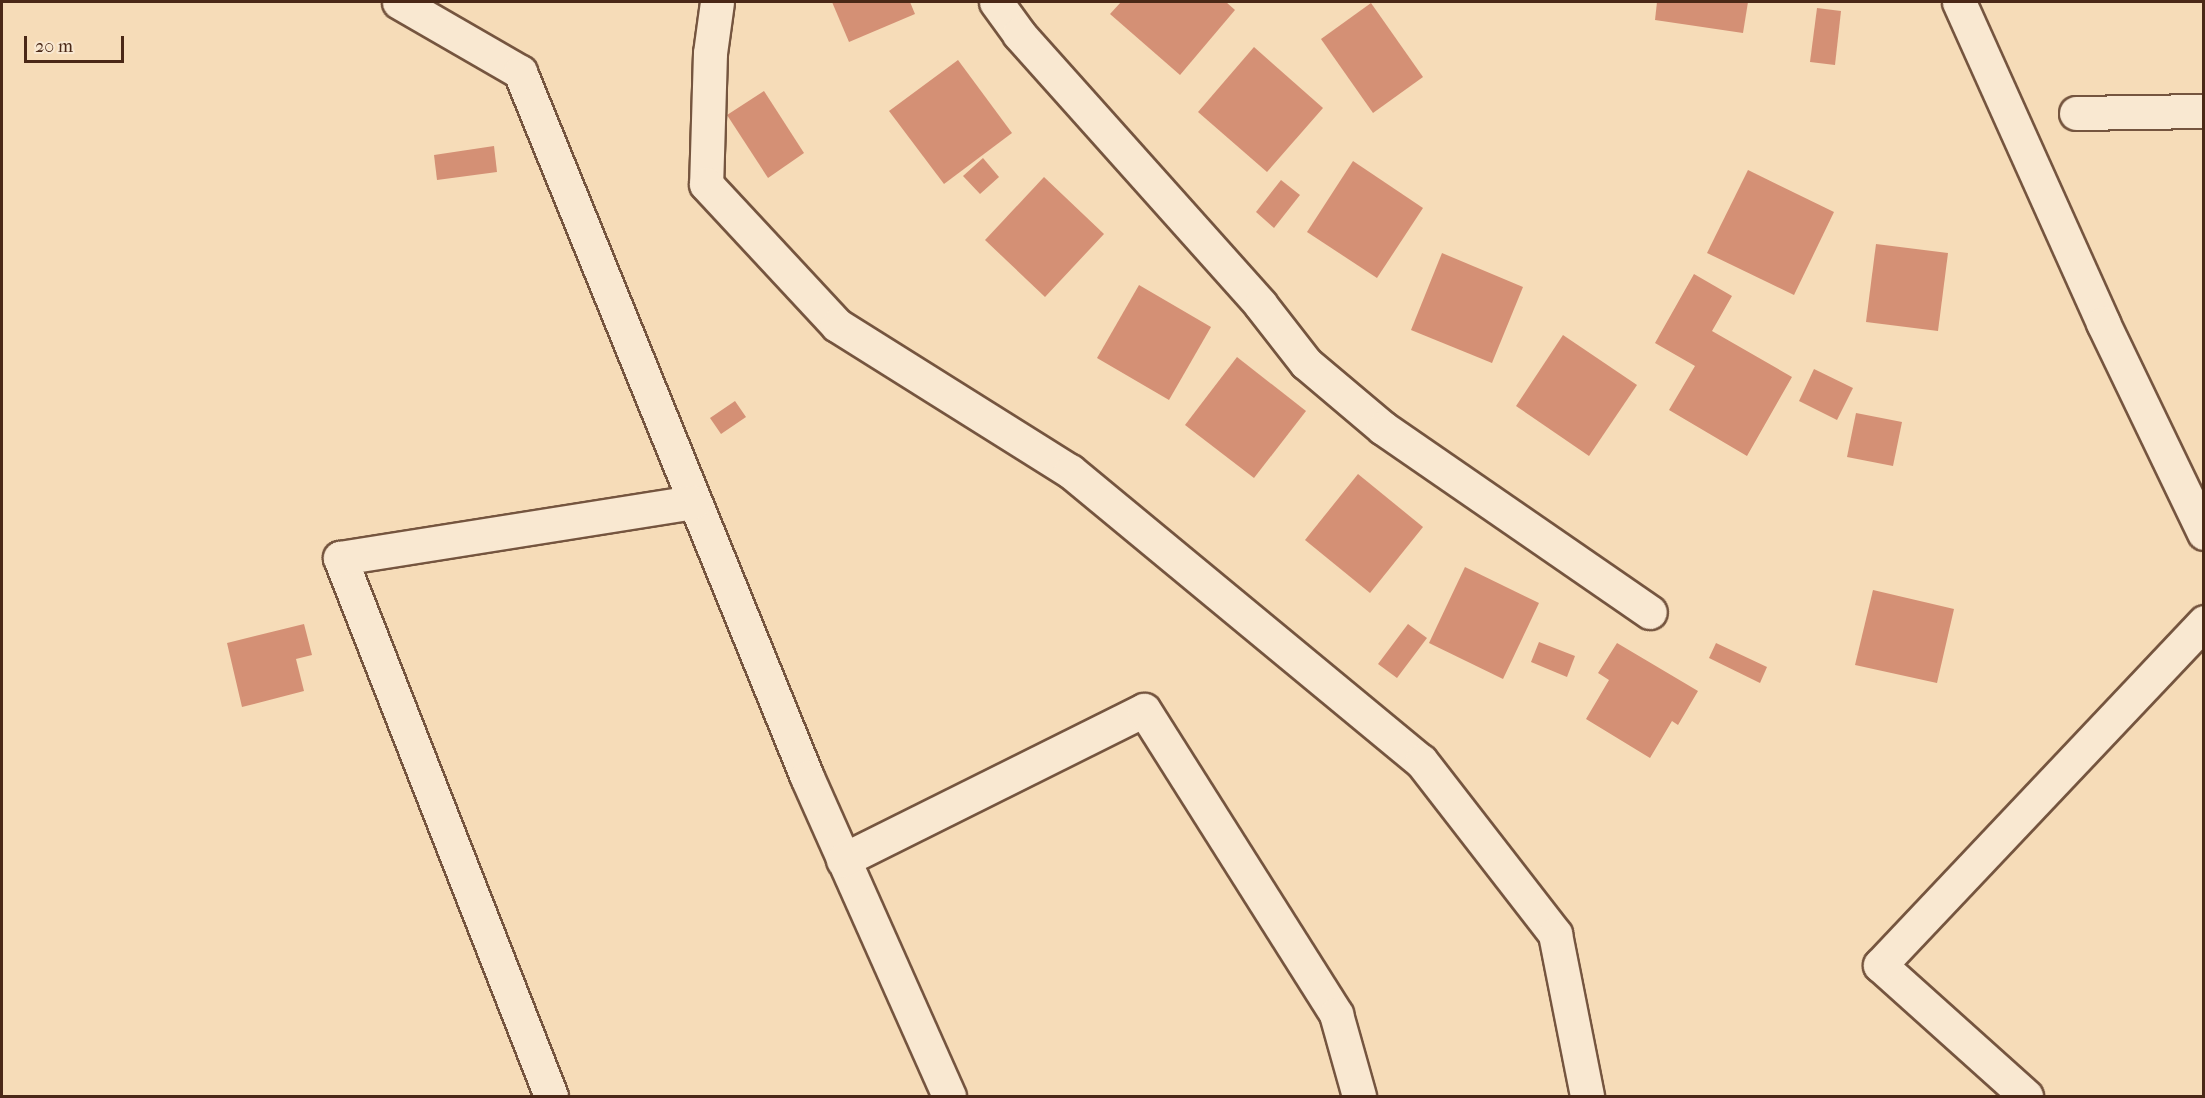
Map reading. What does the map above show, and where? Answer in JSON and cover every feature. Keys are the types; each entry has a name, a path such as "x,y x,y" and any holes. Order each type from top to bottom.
{"street":[{"path":"399,2 520,72 694,502 843,860 950,1096"},
{"path":"717,2 710,53 706,184 837,325 1070,471 1421,761 1554,934 1587,1096"},
{"path":"1959,2 2103,323 2204,533"},
{"path":"1003,4 1019,34 1260,304 1306,363 1383,428 1650,612"},
{"path":"2076,113 2204,111"},
{"path":"541,1093 340,558 694,502"},
{"path":"2026,1096 1880,965 2204,622"},
{"path":"843,860 1144,710 1336,1014 1359,1096"}],"building":[{"path":"832,2 910,2 915,14 849,42"},
{"path":"1121,2 1226,2 1235,10 1180,75 1110,14"},
{"path":"1657,2 1748,2 1743,33 1655,20"},
{"path":"1371,3 1423,77 1373,113 1321,39"},
{"path":"1817,8 1841,11 1835,65 1810,62"},
{"path":"1254,47 1323,108 1267,172 1198,112"},
{"path":"958,60 1012,133 944,184 889,111"},
{"path":"764,91 804,153 768,178 727,115"},
{"path":"494,146 497,172 437,180 434,155"},
{"path":"983,158 999,177 980,194 963,176"},
{"path":"1353,161 1423,208 1377,278 1307,232"},
{"path":"1748,170 1834,212 1794,295 1707,253"},
{"path":"1044,177 1104,234 1045,297 985,240"},
{"path":"1281,180 1300,195 1274,228 1256,212"},
{"path":"1876,244 1948,253 1938,331 1866,322"},
{"path":"1442,253 1523,287 1492,363 1411,330"},
{"path":"1694,274 1732,296 1712,331 1792,377 1747,456 1669,410 1695,366 1655,343"},
{"path":"1139,285 1211,327 1169,400 1097,358"},
{"path":"1563,335 1637,385 1589,456 1516,406"},
{"path":"1237,357 1306,411 1254,478 1185,425"},
{"path":"1814,369 1853,388 1837,420 1799,401"},
{"path":"735,401 746,417 721,434 710,418"},
{"path":"1856,413 1902,422 1893,466 1847,457"},
{"path":"1358,474 1423,527 1370,593 1305,540"},
{"path":"1465,567 1539,603 1503,679 1429,643"},
{"path":"1873,590 1954,609 1937,683 1855,665"},
{"path":"304,624 312,655 296,659 304,691 242,707 227,643"},
{"path":"1408,624 1427,638 1397,678 1378,664"},
{"path":"1539,642 1575,656 1567,677 1531,662"},
{"path":"1617,643 1698,691 1678,725 1672,721 1650,758 1586,719 1609,680 1598,673"},
{"path":"1716,643 1767,667 1760,683 1709,658"}]}
